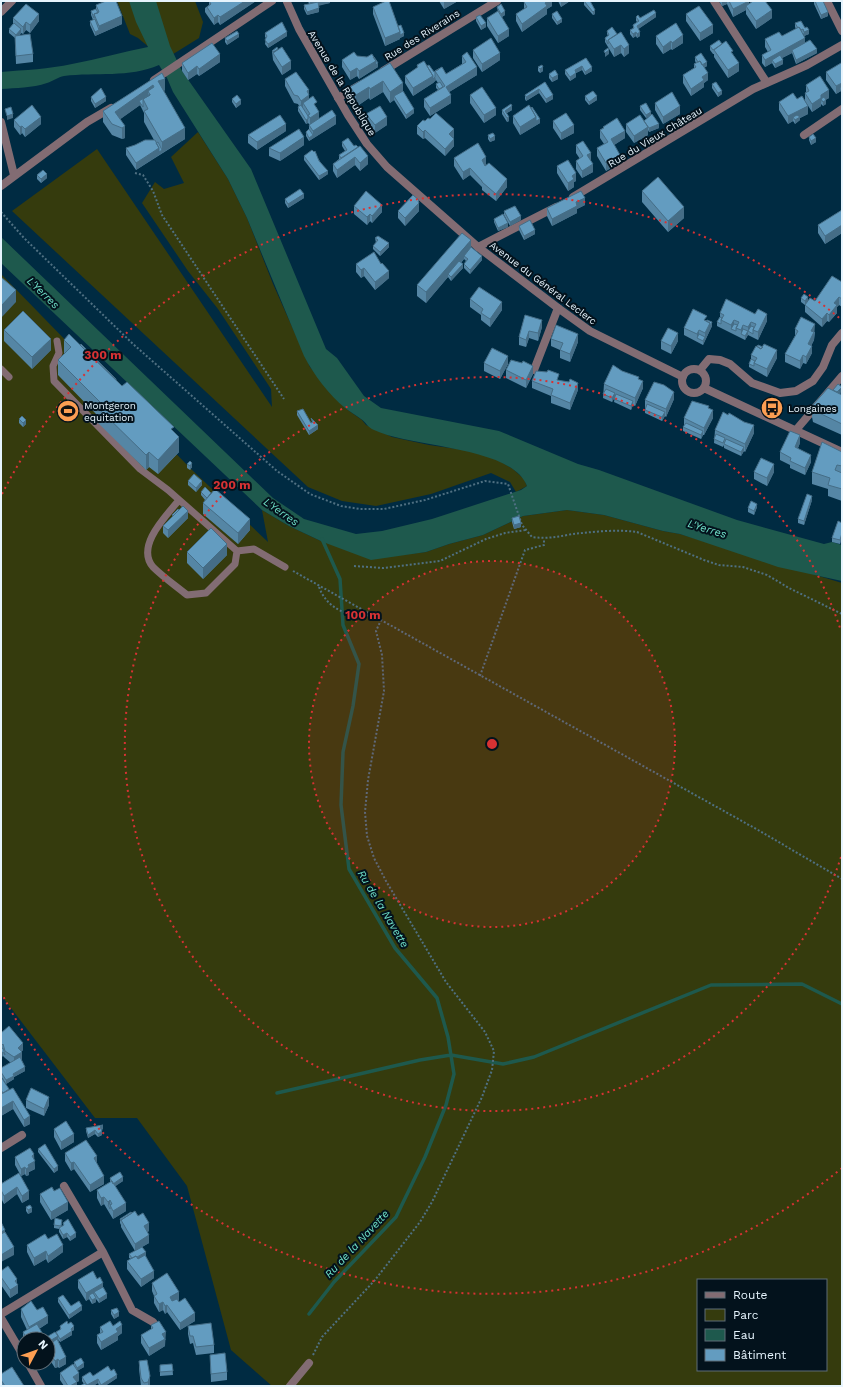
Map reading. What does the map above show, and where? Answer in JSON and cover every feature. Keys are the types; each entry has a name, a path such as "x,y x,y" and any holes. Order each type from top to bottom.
{"street":[{"path":"1,12 12,1"},
{"path":"149,83 272,1"},
{"path":"277,1 288,2"},
{"name":"Rue des Riverains","path":"378,74 497,1"},
{"path":"714,1 767,83"},
{"path":"827,1 842,31"},
{"name":"Avenue de la République","path":"288,2 299,29 338,98 367,144 387,167 478,246"},
{"name":"Rue du Vieux Château","path":"478,246 559,206 619,172 767,83 807,65 842,45"},
{"path":"338,98 364,82"},
{"path":"1,186 87,122 120,102"},
{"path":"804,135 842,109"},
{"path":"1,122 14,175"},
{"name":"Avenue du Général Leclerc","path":"478,246 590,331 683,377"},
{"path":"534,370 558,308"},
{"path":"700,370 709,358 720,360 730,364 752,383 780,393 796,391 813,381 823,367 832,344 842,333"},
{"path":"692,369 700,370 705,376 704,388 698,392 690,392 684,388 683,377 692,369"},
{"path":"796,430 842,376"},
{"path":"704,388 842,452"},
{"path":"1,1148 22,1135"},
{"path":"64,1186 103,1252 132,1310 153,1322"},
{"path":"1,1314 103,1252"},
{"path":"1,1318 16,1343"},
{"path":"290,1386 310,1363"},
{"path":"33,1371 41,1386"}],"lane":[{"path":"57,342 59,353 53,366 54,381 140,469 179,500 237,551 254,549 285,567"},
{"path":"1,369 9,377"},
{"path":"179,500 152,534 147,552 152,566 186,595 206,594 235,564 237,551"}],"path":[{"path":"136,173 142,175 153,191 162,215 284,399"},
{"path":"1,212 24,238 133,344 277,471 310,494 341,506 360,510 384,509 425,500 485,481 508,484 522,525 532,537 544,539 573,534 626,530 637,532 719,565 743,567 767,575 789,588 842,614"},
{"path":"354,566 383,568 440,561 486,539 505,533 526,530"},
{"path":"480,676 525,550 544,545 544,539"},
{"path":"285,567 758,830 842,880"},
{"path":"319,586 323,598 330,604 350,615 372,615"},
{"path":"310,1363 322,1338 375,1280 420,1222 435,1196 482,1097 492,1070 494,1051 485,1032 446,982 389,887 374,858 367,836 365,812 368,780 384,691 382,655 376,631 381,620"}],"green space":[{"path":"117,1 195,1 203,22 199,38 170,56 156,53 138,38 130,34"},
{"path":"198,132 228,179 247,218 273,284 310,367 345,408 362,420 366,425 392,437 429,445 464,450 495,458 513,469 524,479 527,486 516,492 510,482 491,473 431,494 376,506 342,501 308,487 12,211 97,149 272,407 271,389 218,309 188,271 142,203 155,182 164,189 184,183 171,157"},
{"path":"1,274 191,469 268,542 262,510 289,526 323,542 401,555 426,552 483,535 523,516 567,510 604,515 663,531 680,534 842,583 842,1386 272,1386 231,1350 187,1186 137,1118 95,1118 1,995"}],"water":[{"name":"L'Yerres","path":"129,1 156,1 170,46 182,71 251,169 326,349 337,358 364,396 381,408 499,431 578,464 599,470 737,520 824,544 832,542 842,545 842,581 778,567 680,534 663,531 604,515 567,510 523,516 483,535 426,552 371,560 323,542 289,526 262,510 1,263 1,237 273,498 304,519 356,534 382,531 432,519 521,490 527,486 518,473 502,463 482,455 412,441 391,436 372,429 363,420 339,403 328,391 312,370 304,356 247,218 228,179 173,92 159,65 136,72 64,76 36,86 1,89 1,72 63,66 148,47 136,22"}],"building":[{"path":"106,1 116,1 122,16 99,26 94,14 99,12 96,5"},
{"path":"209,1 245,1 220,17 218,15 214,18 207,7 211,4"},
{"path":"389,1 400,32 385,38 373,7"},
{"path":"548,1 545,3 547,6 522,24 516,14 527,7 524,2"},
{"path":"584,1 590,1 595,10 593,12"},
{"path":"729,1 749,1 733,9"},
{"path":"753,1 765,1 772,10 756,21 746,6"},
{"path":"815,1 823,1 828,12 821,15"},
{"path":"318,2 319,8 307,12 304,5"},
{"path":"26,4 39,14 30,25 26,22 23,27 13,18"},
{"path":"501,4 505,11 501,14 497,7"},
{"path":"699,6 713,25 700,33 686,14"},
{"path":"96,9 98,13 94,14 94,18 91,11"},
{"path":"654,10 656,13 637,26 640,32 633,34 630,30 634,28 633,25 639,21 636,17 638,15 640,18"},
{"path":"498,11 509,29 498,36 487,18"},
{"path":"557,11 562,19 557,22 552,14"},
{"path":"480,15 486,23 481,26 476,17"},
{"path":"95,19 99,30 95,32 90,21"},
{"path":"801,21 805,28 807,27 809,30 804,32 803,29 801,30 799,27 798,28 795,23"},
{"path":"282,22 287,32 268,44 265,40 267,36 265,33"},
{"path":"14,23 21,29 16,35 9,29"},
{"path":"676,23 683,35 672,43 671,41 663,47 656,36"},
{"path":"401,25 404,33 400,35 398,26"},
{"path":"612,27 617,34 608,40 608,44 605,38 609,35 607,31"},
{"path":"799,27 805,38 765,60 762,55 771,50 765,39 779,32 782,36"},
{"path":"237,31 239,34 227,41 225,38"},
{"path":"621,32 629,45 624,49 621,45 614,49 608,40"},
{"path":"30,34 33,54 16,56 15,36"},
{"path":"491,38 500,53 482,64 473,50"},
{"path":"719,40 722,44 713,50 710,46"},
{"path":"810,40 817,49 796,60 792,50"},
{"path":"726,41 733,51 731,52 739,63 728,70 714,50"},
{"path":"212,43 220,54 199,69 197,66 188,73 182,63"},
{"path":"277,47 278,49 273,52 272,51"},
{"path":"282,47 291,61 282,67 273,53"},
{"path":"608,48 609,50 605,53 604,51"},
{"path":"354,52 357,56 367,57 372,54 376,61 359,71 357,68 350,72 342,60"},
{"path":"467,52 477,67 446,87 451,95 430,108 424,99 445,86 435,71 442,67 446,74 466,62 462,56"},
{"path":"701,53 707,62 702,65 695,57"},
{"path":"780,55 783,60 775,64 772,60"},
{"path":"586,58 592,67 585,72 582,66 575,70 576,73 570,77 565,70"},
{"path":"424,61 433,76 413,88 405,76"},
{"path":"700,61 708,73 702,77 704,80 691,89 683,75 696,67 694,64"},
{"path":"390,63 403,83 390,92 383,81 356,95 350,87"},
{"path":"841,63 842,83 836,86 826,72"},
{"path":"429,65 434,72 435,71 435,77 433,79 433,76 427,66"},
{"path":"555,70 558,75 552,78 549,74"},
{"path":"296,72 309,90 307,91 309,95 301,101 298,96 294,95 285,79"},
{"path":"162,73 165,79 158,81 185,128 162,142 144,111 148,109 143,99 150,95 148,91 154,87 153,85 115,112 125,126 122,128 112,124 103,111"},
{"path":"820,76 829,90 821,95 821,98 812,104 805,93 809,91 806,85"},
{"path":"440,82 443,87 439,89 436,84"},
{"path":"545,82 553,95 546,99 539,89 526,97 525,95"},
{"path":"716,82 722,91 718,93 712,84"},
{"path":"482,87 496,108 484,115 470,95"},
{"path":"101,88 106,97 95,104 91,97"},
{"path":"403,91 414,109 406,115 394,96"},
{"path":"593,91 597,96 589,102 585,96"},
{"path":"672,92 680,106 663,117 655,103"},
{"path":"793,93 797,99 802,96 808,106 788,116 779,102"},
{"path":"150,94 143,99 143,107 139,101"},
{"path":"237,95 241,100 236,104 232,99"},
{"path":"313,96 317,102 314,104 319,112 310,118 308,115 310,114 303,103"},
{"path":"824,97 826,100 823,102 821,99"},
{"path":"646,103 651,112 646,115 640,106"},
{"path":"511,104 512,106 505,111 509,117 507,118 502,110"},
{"path":"32,105 41,117 25,129 22,126 20,127 14,120"},
{"path":"301,105 308,116 308,119 306,120 298,107"},
{"path":"529,105 536,117 520,127 513,116"},
{"path":"380,106 387,117 375,125 366,114"},
{"path":"11,107 13,114 7,116 5,109"},
{"path":"532,107 540,119 536,121 536,117 531,108"},
{"path":"332,110 336,116 313,131 309,125"},
{"path":"436,113 454,129 449,134 454,139 445,149 425,130 423,132 417,126 423,120 425,121 428,118 430,119"},
{"path":"566,113 574,125 561,133 553,121"},
{"path":"652,114 659,124 649,128 644,121"},
{"path":"280,115 286,124 257,142 248,135"},
{"path":"640,115 648,127 634,136 626,124"},
{"path":"797,115 800,117 795,120 793,117"},
{"path":"617,118 625,131 611,139 620,155 606,163 597,148 608,142 600,130"},
{"path":"299,129 304,137 280,153 269,148"},
{"path":"309,129 313,135 309,138 306,132"},
{"path":"493,133 495,136 490,139 488,135"},
{"path":"813,134 816,138 811,141 809,137"},
{"path":"348,138 354,146 356,145 358,147 341,158 339,155 347,150 342,142"},
{"path":"145,140 155,140 159,148 136,163 126,148"},
{"path":"583,141 591,153 587,155 593,164 582,171 576,161 583,156 576,145"},
{"path":"158,142 162,150 159,152 159,148 156,143"},
{"path":"478,143 486,157 482,160 485,166 489,163 507,179 496,194 482,182 470,168 463,172 454,158"},
{"path":"360,146 368,156 360,163 355,157 337,170 333,164"},
{"path":"312,150 314,152 315,151 319,161 328,171 319,176 304,156"},
{"path":"568,160 576,173 572,176 574,179 568,183 557,166"},
{"path":"43,170 47,174 41,179 37,175"},
{"path":"658,177 684,207 668,221 642,191"},
{"path":"300,189 304,194 288,204 285,199"},
{"path":"366,191 382,205 372,216 370,214 367,217 354,206"},
{"path":"581,191 585,198 576,202 577,206 552,219 547,208"},
{"path":"413,195 419,200 419,203 405,218 398,211"},
{"path":"515,206 521,216 510,222 504,211"},
{"path":"842,210 842,225 825,236 818,225"},
{"path":"503,214 508,223 498,228 494,219"},
{"path":"530,220 535,230 524,236 519,226"},
{"path":"462,233 471,240 426,292 417,285"},
{"path":"378,236 389,243 380,252 373,246 378,240 375,238"},
{"path":"471,247 482,256 470,270 464,264 468,259 464,256"},
{"path":"374,252 381,264 382,263 389,271 375,282 364,268 361,270 356,264"},
{"path":"459,261 463,264 451,277 448,274"},
{"path":"832,276 842,282 842,299 839,297 834,303 837,305 829,315 827,313 822,319 805,305 810,298 815,301"},
{"path":"1,277 16,290 1,306"},
{"path":"479,287 502,302 490,319 481,313 483,309 470,299"},
{"path":"804,294 808,297 805,301 801,298"},
{"path":"726,299 755,314 758,309 767,314 758,332 753,330 756,324 751,322 748,327 743,325 741,330 736,328 739,322 734,320 731,325 721,320 724,315 720,313"},
{"path":"693,309 707,316 704,320 710,323 705,333 699,330 697,334 684,328"},
{"path":"23,311 51,339 32,357 4,330"},
{"path":"525,315 542,320 538,333 529,331 526,340 519,337"},
{"path":"720,317 722,318 721,324 717,322"},
{"path":"801,317 815,324 811,331 814,332 808,344 812,346 806,357 803,355 800,361 785,354 798,331 795,329"},
{"path":"706,321 712,322 710,327 710,323"},
{"path":"734,324 738,325 736,331 731,329"},
{"path":"556,325 578,334 570,354 560,350 563,343 551,339"},
{"path":"751,326 754,327 753,334 748,331"},
{"path":"668,328 678,333 671,346 661,341"},
{"path":"743,329 748,331 745,336 741,334"},
{"path":"69,334 122,386 127,382 174,427 171,429 179,437 158,460 149,452 146,455 96,406 100,402 58,360 71,347 64,340"},
{"path":"699,334 705,337 703,341 697,338"},
{"path":"81,344 116,379 116,380 80,345"},
{"path":"764,344 777,350 767,369 754,363 757,358 751,355 756,346 761,349"},
{"path":"757,346 763,347 761,349"},
{"path":"492,348 508,356 500,371 484,363"},
{"path":"751,359 755,361 754,366 749,364"},
{"path":"511,360 522,363 523,361 533,366 526,380 506,370"},
{"path":"613,365 622,371 639,377 638,379 643,381 635,398 604,384"},
{"path":"548,370 559,374 557,380 569,382 570,379 578,383 570,403 551,395 553,389 532,381 536,371 547,372"},
{"path":"654,382 664,385 674,392 666,409 645,400"},
{"path":"838,384 842,387 837,392 833,390"},
{"path":"828,388 842,395 842,424 813,410 812,406"},
{"path":"606,389 615,393 612,398 603,394"},
{"path":"616,394 633,401 631,406 614,399"},
{"path":"692,401 709,406 708,408 713,410 704,428 684,418"},
{"path":"647,404 665,412 662,417 645,410"},
{"path":"303,409 311,423 313,422 311,418 318,425 309,431 297,411"},
{"path":"723,412 728,415 729,413 744,422 754,425 745,444 715,430"},
{"path":"22,416 26,420 23,423 19,419"},
{"path":"686,423 703,431 701,435 683,427"},
{"path":"790,431 800,435 795,447 811,455 805,468 790,461 791,458 780,452"},
{"path":"716,434 725,438 723,443 714,439"},
{"path":"726,439 744,447 741,452 724,444"},
{"path":"822,442 842,452 842,466 837,465 835,470 842,473 842,489 828,485 830,478 812,472"},
{"path":"761,458 774,464 767,478 754,472"},
{"path":"190,461 192,463 190,466 187,464"},
{"path":"194,474 202,481 196,488 188,481"},
{"path":"205,487 211,493 207,498 201,492"},
{"path":"215,489 250,519 238,533 203,503"},
{"path":"807,494 812,496 804,521 798,519"},
{"path":"751,501 757,504 754,511 748,508"},
{"path":"183,506 188,511 168,530 163,526"},
{"path":"178,509 179,510 173,516 172,515"},
{"path":"519,516 521,523 514,525 512,518"},
{"path":"838,521 842,523 840,540 832,538"},
{"path":"211,528 227,544 203,568 187,552"},
{"path":"9,1026 23,1043 18,1048 22,1052 14,1057 5,1051 3,1044 1,1046 1,1033"},
{"path":"3,1048 5,1055 3,1052 1,1053 1,1049"},
{"path":"20,1057 25,1067 13,1074 14,1076 6,1080 1,1072 1,1068"},
{"path":"1,1077 9,1089 3,1093 1,1090"},
{"path":"13,1088 30,1116 24,1120 13,1101 1,1108 1,1094"},
{"path":"31,1088 49,1097 44,1109 26,1100"},
{"path":"66,1121 74,1134 61,1142 54,1129"},
{"path":"103,1125 100,1127 102,1131 98,1134 95,1130 88,1135 86,1128"},
{"path":"86,1140 97,1156 94,1158 104,1176 90,1185 74,1162 71,1163 65,1153"},
{"path":"45,1144 58,1166 54,1169 38,1149"},
{"path":"30,1148 34,1154 32,1156 35,1161 28,1165 29,1167 26,1169 25,1167 21,1169 15,1157"},
{"path":"120,1172 123,1177 113,1184 110,1178"},
{"path":"19,1173 29,1191 22,1196 17,1187 4,1196 1,1190 1,1184"},
{"path":"112,1181 126,1203 113,1211 110,1205 112,1204 110,1200 108,1202 104,1197 101,1198 97,1190"},
{"path":"52,1187 54,1191 60,1188 68,1202 51,1212 40,1194"},
{"path":"30,1205 32,1208 28,1210 26,1207"},
{"path":"135,1211 138,1216 143,1213 149,1223 144,1226 149,1235 135,1244 121,1220"},
{"path":"131,1212 132,1213 121,1221 120,1219"},
{"path":"55,1218 62,1220 61,1226 54,1225"},
{"path":"68,1219 76,1233 70,1237 67,1233 63,1235 59,1228 64,1225 63,1223"},
{"path":"1,1222 5,1230 1,1232"},
{"path":"5,1232 14,1247 1,1255 1,1234"},
{"path":"45,1234 48,1239 57,1234 63,1245 48,1256 46,1251 34,1258 27,1245"},
{"path":"142,1247 146,1252 132,1258 129,1254"},
{"path":"145,1255 154,1271 141,1279 127,1261 136,1256 138,1259"},
{"path":"8,1266 17,1279 15,1281 18,1285 10,1290 1,1277 1,1271"},
{"path":"93,1271 97,1279 100,1277 103,1283 86,1293 78,1280"},
{"path":"167,1273 179,1292 170,1297 172,1301 177,1299 179,1302 185,1298 195,1313 180,1323 167,1305 165,1306 163,1302 159,1304 154,1296 157,1294 152,1283"},
{"path":"103,1287 107,1294 99,1299 94,1292"},
{"path":"93,1293 96,1298 92,1300 89,1295"},
{"path":"63,1295 71,1306 79,1301 82,1306 69,1315 58,1298"},
{"path":"31,1301 37,1310 43,1307 48,1316 29,1327 21,1309"},
{"path":"117,1308 119,1312 114,1315 111,1310"},
{"path":"67,1321 68,1324 71,1322 74,1326 71,1329 72,1331 60,1339 56,1332 61,1329 60,1326"},
{"path":"110,1321 113,1326 120,1321 122,1325 116,1329 118,1332 101,1342 97,1335 103,1332 100,1327"},
{"path":"159,1321 166,1332 162,1334 165,1339 149,1348 141,1335 153,1328 151,1325"},
{"path":"211,1323 214,1345 196,1347 193,1336 190,1336 188,1326"},
{"path":"37,1324 41,1331 25,1331"},
{"path":"57,1339 66,1357 59,1361 58,1359 56,1360"},
{"path":"225,1353 227,1372 211,1374 210,1355"},
{"path":"81,1358 84,1363 77,1368 74,1362"},
{"path":"147,1360 150,1376 148,1382 144,1383 141,1378 139,1361"},
{"path":"73,1364 79,1373 73,1377 77,1382 68,1386 60,1373"},
{"path":"172,1364 173,1371 160,1372 160,1365"},
{"path":"108,1366 111,1371 114,1369 117,1375 101,1385 98,1379 87,1385 82,1377 90,1372 93,1376"},
{"path":"12,1367 24,1386 5,1386 1,1380 1,1374"},
{"path":"85,1383 87,1386 80,1386"}],"waterway":[{"name":"Ru de la Navette","path":"309,1314 334,1282 396,1217 425,1157 446,1105 454,1074 448,1037 437,998 395,948 349,869 341,805 343,752 353,706 359,664 343,625 340,579 322,539"},
{"path":"277,1093 420,1060 451,1055 503,1064 534,1057 711,985 802,984 842,1004"}],"place":[{"name":"Longaines","path":"772,408"},
{"name":"Montgeron equitation","path":"68,411"}]}
